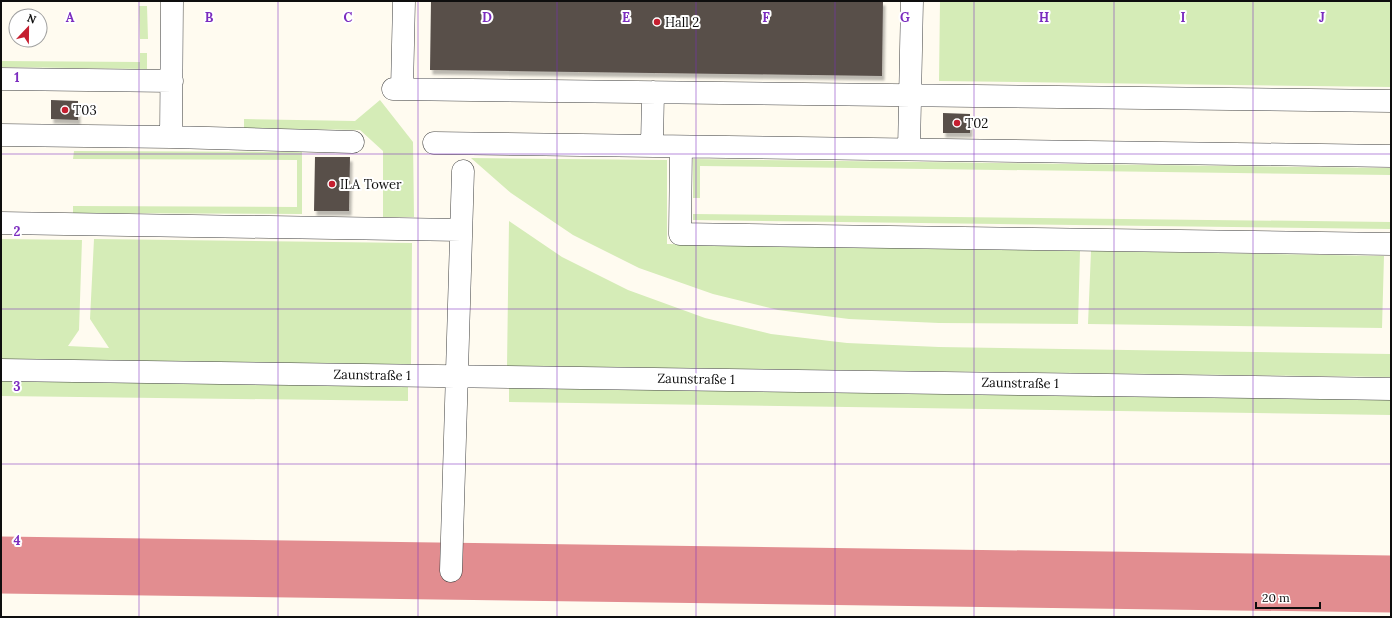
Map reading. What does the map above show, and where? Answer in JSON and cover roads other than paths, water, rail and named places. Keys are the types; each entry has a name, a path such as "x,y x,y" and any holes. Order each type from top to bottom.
{"lane":[{"path":"171,137 172,1"},
{"path":"404,1 397,89 1391,101"},
{"path":"909,149 912,1"},
{"path":"1,79 172,81"},
{"path":"652,146 653,92"},
{"path":"1,136 171,137 353,142"},
{"path":"434,143 1391,156"},
{"path":"681,147 680,234 1391,244"},
{"path":"451,571 463,171"},
{"path":"1,223 461,230"},
{"name":"Zaunstraße 1","path":"1,370 1391,389"}],"place":[{"name":"Hall 2","path":"657,22"},
{"name":"T03","path":"65,110"},
{"name":"T02","path":"957,123"},
{"name":"ILA Tower","path":"332,184"}]}
